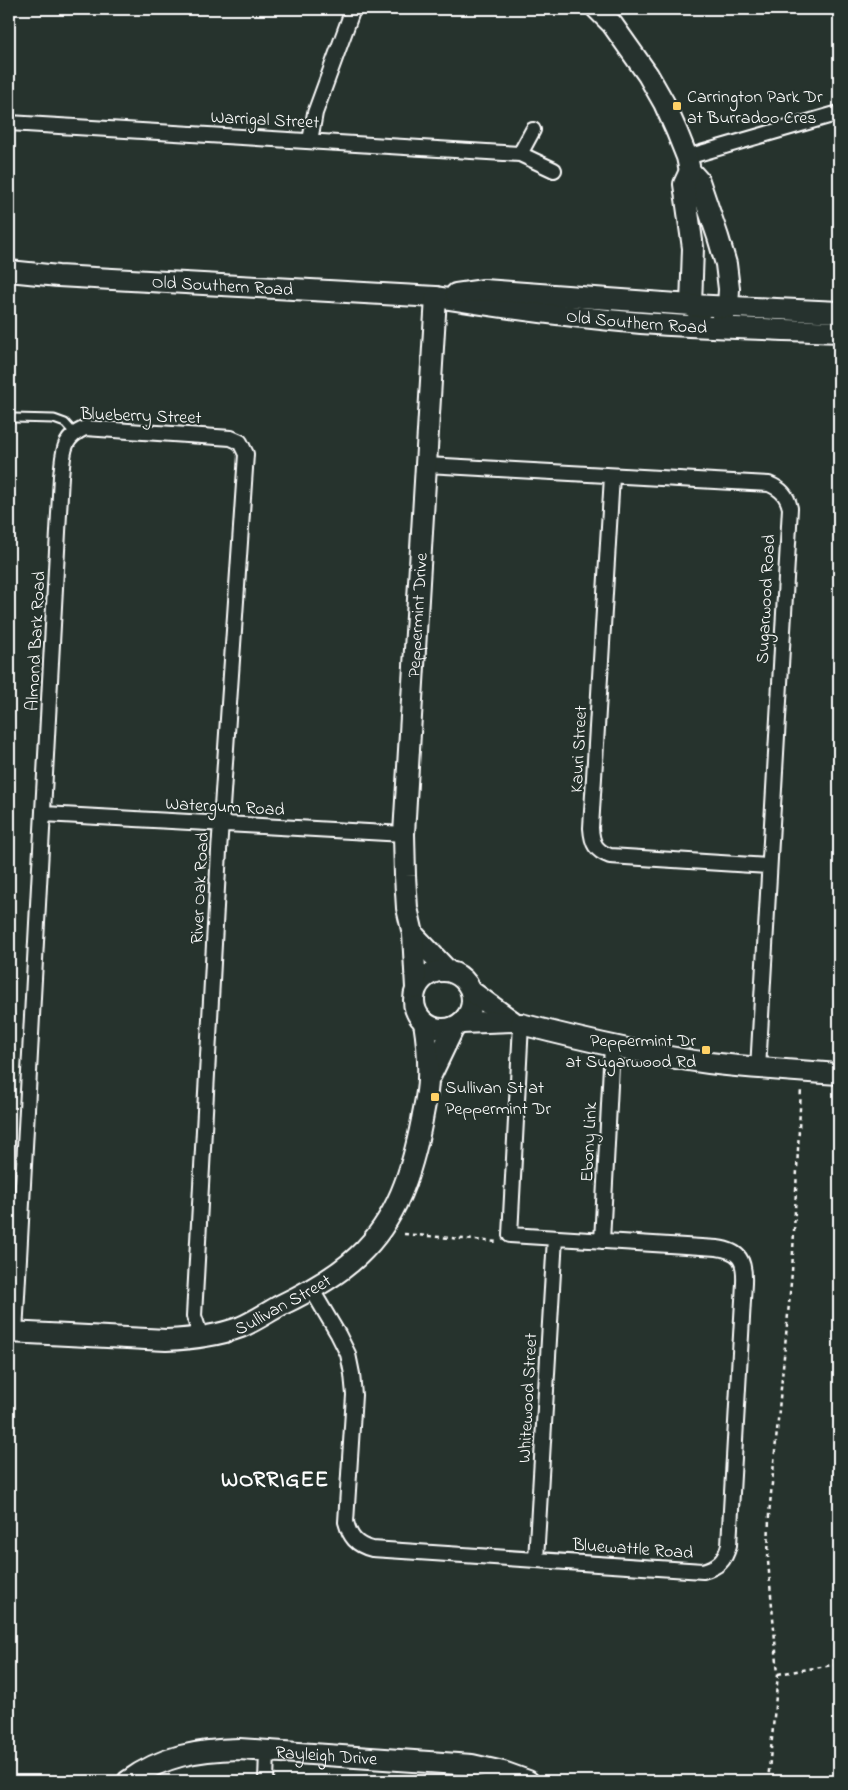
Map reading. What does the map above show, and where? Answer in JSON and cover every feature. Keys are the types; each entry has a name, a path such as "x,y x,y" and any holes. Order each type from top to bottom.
{"street":[{"path":"310,140 315,113 353,9"},
{"path":"597,9 617,31 648,75 664,103 688,164 699,181 718,237 728,277 728,307 717,326 691,305 693,248 684,184 688,164"},
{"path":"688,164 839,114"},
{"name":"Warrigal Street","path":"9,123 520,154 554,170"},
{"path":"520,154 533,130"},
{"name":"Old Southern Road","path":"9,271 58,276 436,297 590,318 643,323 839,332"},
{"name":"Old Southern Road","path":"436,297 484,290 691,305 839,312"},
{"name":"Peppermint Drive","path":"416,988 413,934 407,908 404,876 404,834 436,297"},
{"name":"Blueberry Street","path":"74,433 86,428 230,438 240,442"},
{"name":"Almond Bark Road","path":"12,1332 44,814 61,476 64,447 74,433"},
{"name":"River Oak Road","path":"201,1337 194,1316 221,825 246,454 240,442"},
{"name":"Sugarwood Road","path":"427,465 769,484 778,488 788,499 790,508 768,866 758,1068"},
{"name":"Kauri Street","path":"612,476 591,828 595,847 601,853 610,856 768,866"},
{"name":"Watergum Road","path":"44,814 404,834"},
{"path":"413,934 448,971 462,978 470,991 517,1023"},
{"path":"448,971 438,971 429,974 416,988 414,997 414,1006 418,1015 424,1022 438,1029 458,1025 517,1023 612,1046 692,1060 758,1068 839,1074"},
{"path":"458,1025 471,1008 470,991"},
{"name":"Sullivan Street","path":"12,1332 166,1340 201,1337 242,1326 312,1290 358,1256 380,1230 394,1208 406,1183 415,1154 428,1082 428,1050 424,1022"},
{"name":"Bluewattle Road","path":"312,1290 348,1354 352,1374 354,1395 346,1522 348,1532 354,1541 372,1549 703,1571 713,1568 722,1562 729,1545 744,1283 742,1263 737,1255 729,1249 510,1235 517,1023"},
{"name":"Sullivan Street","path":"428,1082 458,1025"},
{"name":"Ebony Link","path":"602,1240 612,1046"},
{"name":"Whitewood Street","path":"536,1560 555,1238"},
{"name":"Rayleigh Drive","path":"128,1781 143,1770 171,1757 211,1750 239,1749 472,1765 502,1777 528,1781"},
{"path":"266,1781 267,1751"}],"lane":[{"name":"Blueberry Street","path":"14,418 54,419 65,423 74,433"}],"path":[{"path":"768,1781 778,1674 768,1561 769,1514 792,1272 802,1072"},
{"path":"778,1674 839,1664"}],"place":[{"name":"Carrington Park Dr at Burradoo Cres","path":"677,106"},
{"name":"Peppermint Dr at Sugarwood Rd","path":"706,1050"},
{"name":"Sullivan St at Peppermint Dr","path":"435,1097"}],"district":[{"name":"WORRIGEE","path":"275,1478"}]}
